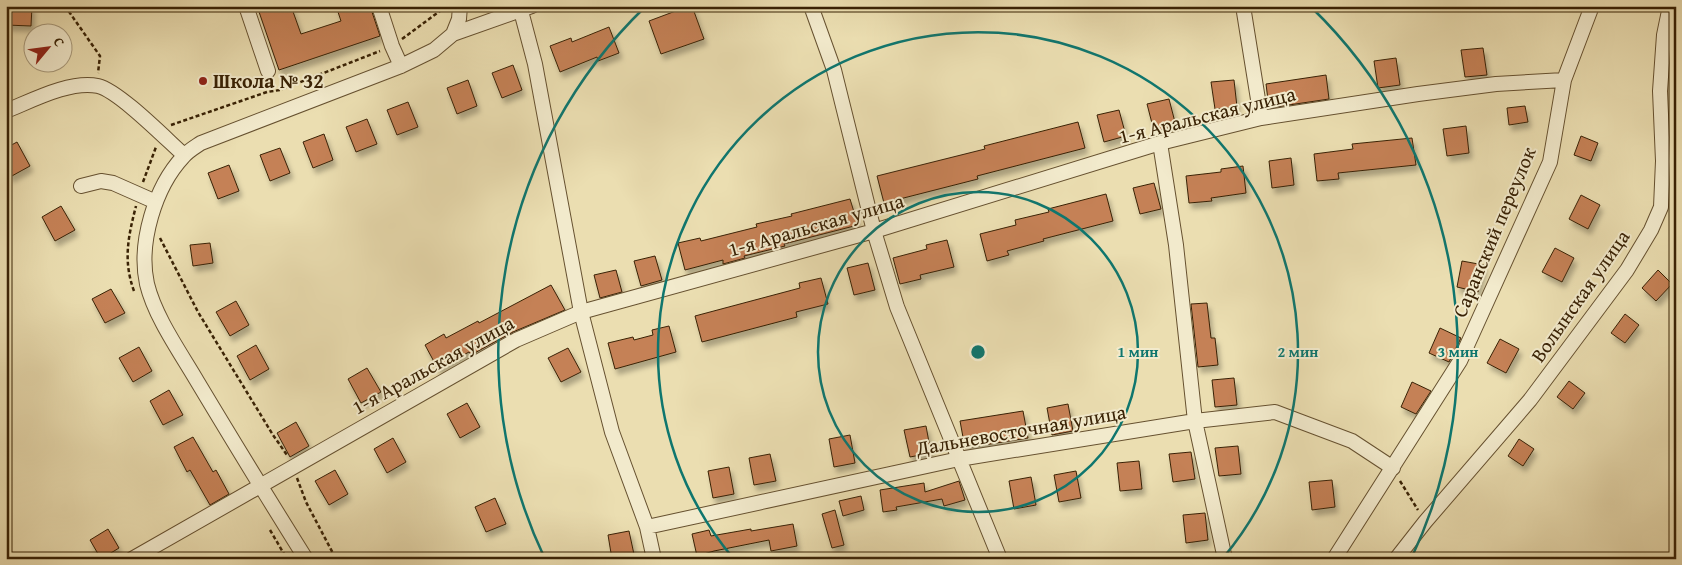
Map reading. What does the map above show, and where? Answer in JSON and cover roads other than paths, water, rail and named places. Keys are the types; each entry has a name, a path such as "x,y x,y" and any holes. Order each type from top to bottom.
{"street":[{"path":"246,6 268,72"},
{"path":"379,6 401,66"},
{"path":"453,34 459,19 460,6"},
{"path":"811,6 834,70 874,231 897,307 1000,559"},
{"path":"1243,6 1261,118"},
{"name":"Саранский переулок","path":"1334,559 1460,362 1550,162 1564,80 1592,6"},
{"name":"Волынская улица","path":"1396,559 1425,522 1530,400 1627,270 1651,230 1661,207 1663,160 1660,91 1664,35 1670,6"},
{"path":"306,559 259,486 179,350 151,296 145,271 145,256 150,222 162,187 172,169 184,155 201,143 401,66 434,50 453,34 527,8 535,64 581,312 612,432 648,527 654,559"},
{"name":"1-я Аральская улица","path":"132,559 516,340 581,312 874,231 1160,144 1261,118 1496,84 1564,80"},
{"path":"6,111 57,91 78,86 97,86 118,96 184,155"},
{"path":"1160,144 1176,245 1195,421 1224,559"},
{"path":"81,186 101,181 113,183 156,202"},
{"name":"Дальневосточная улица","path":"648,527 959,459 1195,421 1275,412 1352,441 1393,468"}],"place":[{"name":"Школа № 32","path":"203,81"}]}
